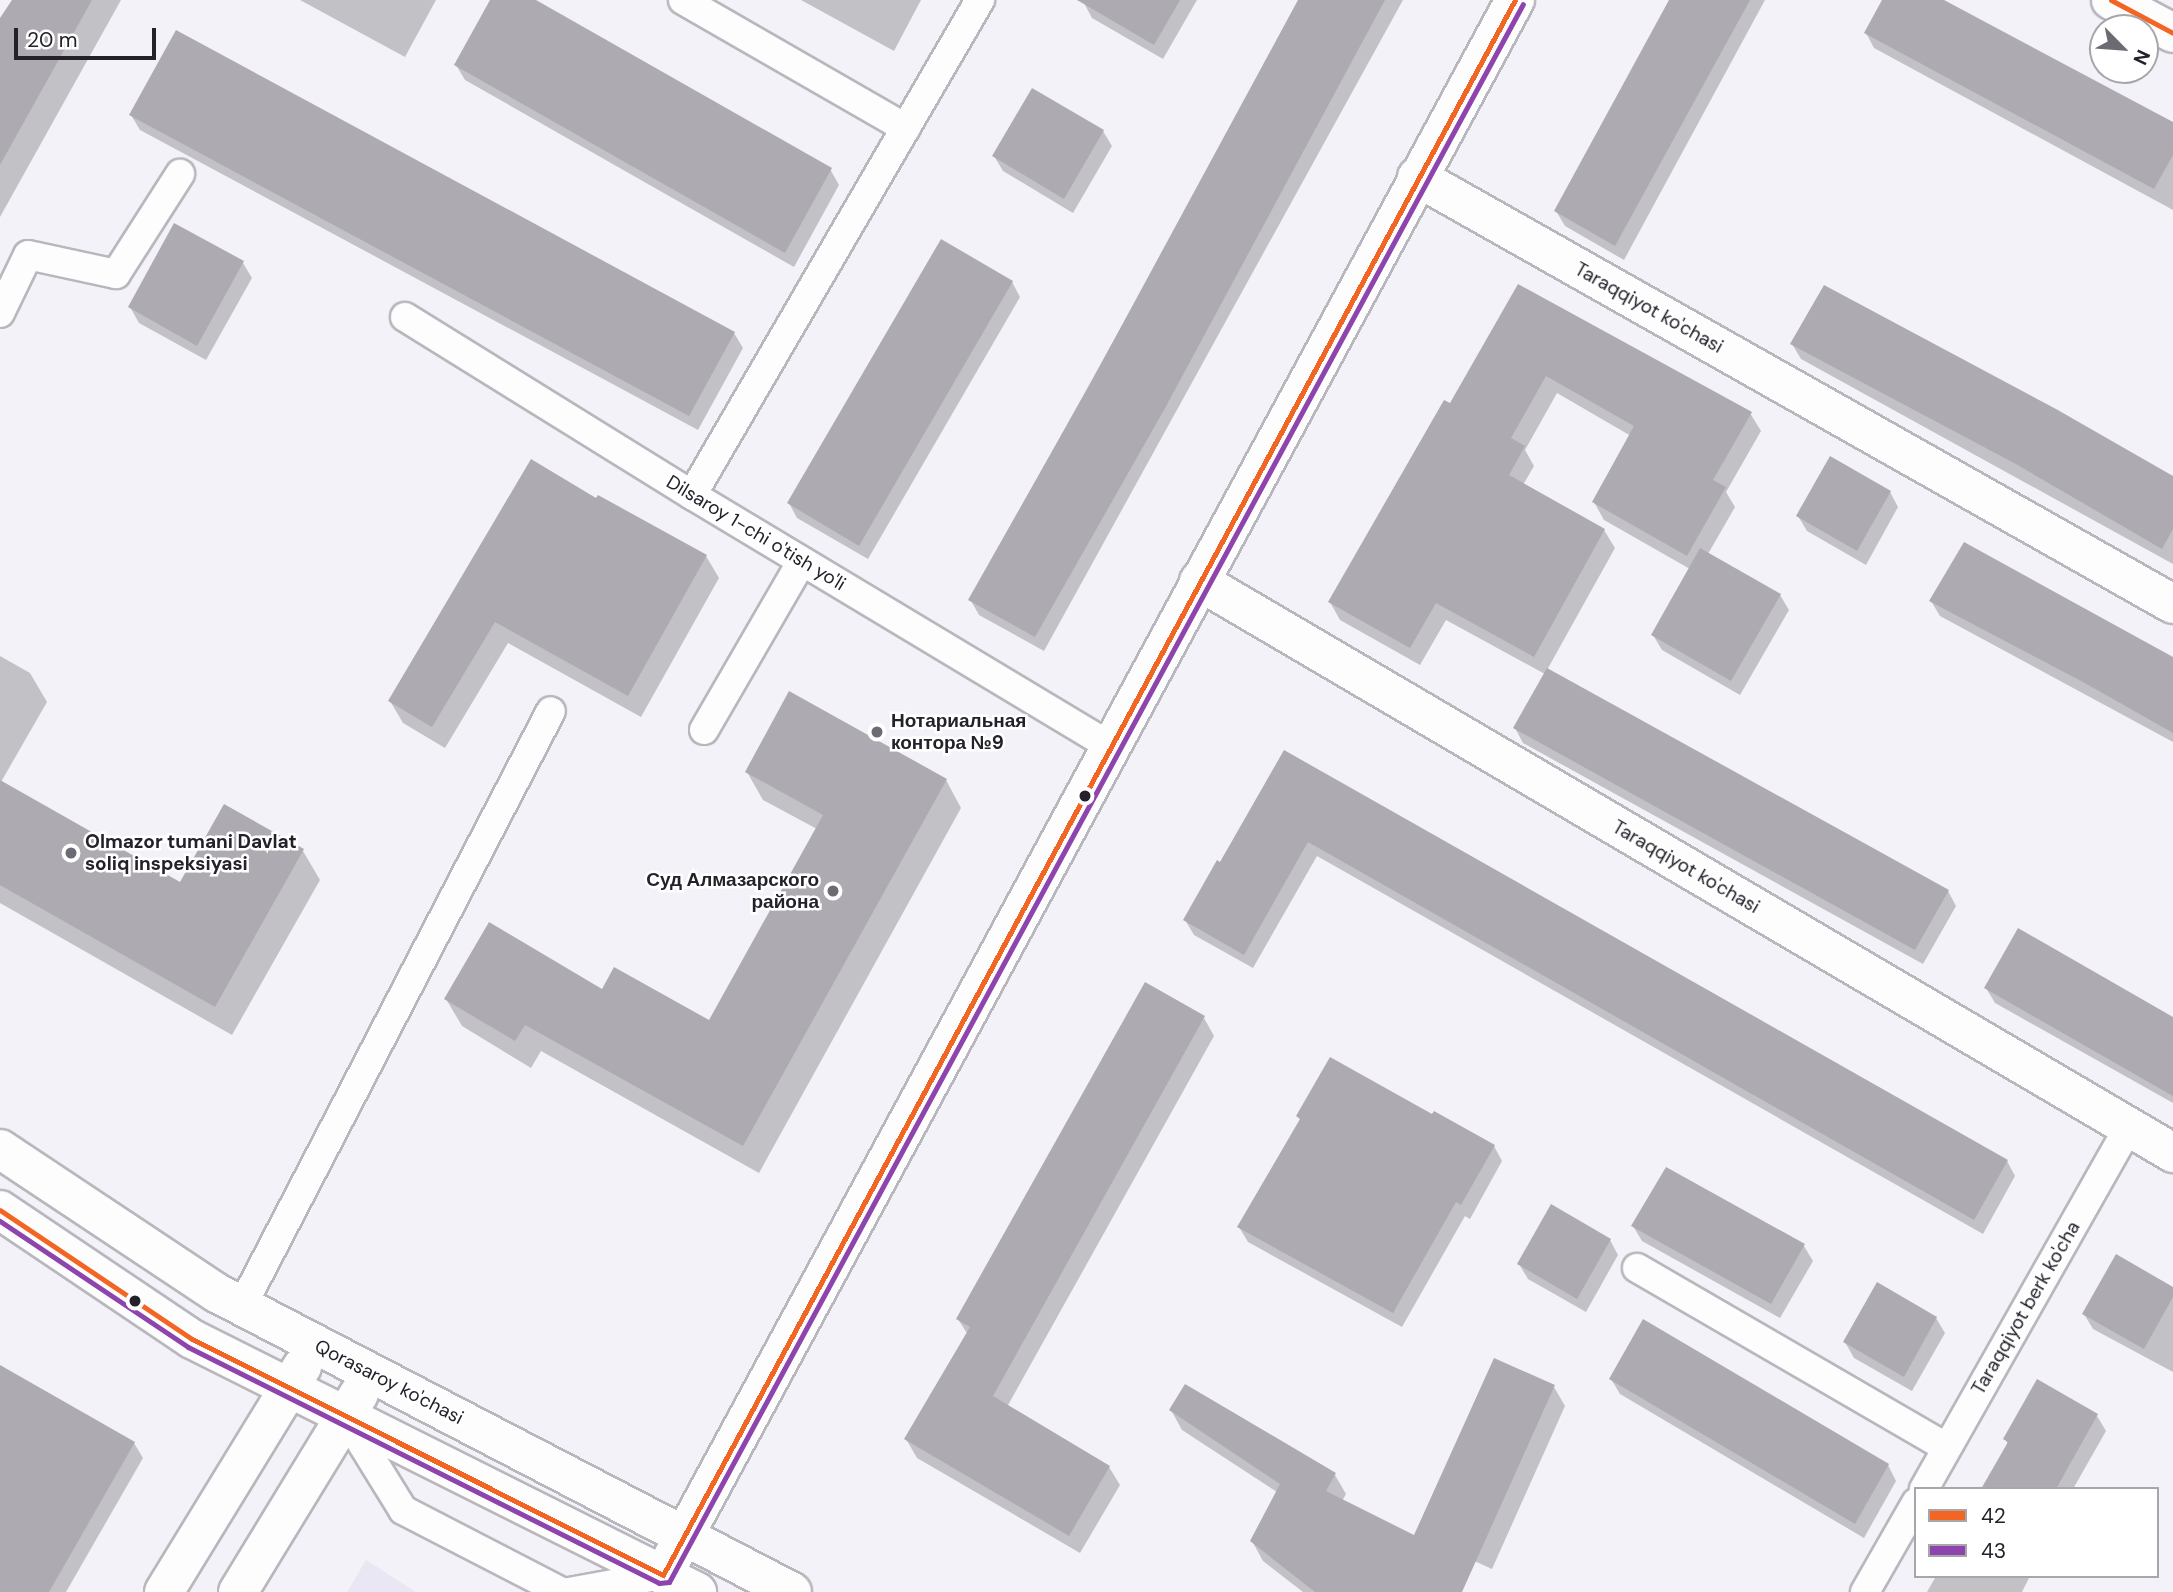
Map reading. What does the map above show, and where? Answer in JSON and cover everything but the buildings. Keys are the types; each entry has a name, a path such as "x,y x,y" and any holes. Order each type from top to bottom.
{"street":[{"path":"663,1575 1416,177 1515,0"},
{"path":"2110,0 2173,33"},
{"name":"Taraqqiyot ko'chasi","path":"1416,177 2173,604"},
{"name":"Taraqqiyot ko'chasi","path":"1199,581 2173,1153"},
{"name":"Qorasaroy ko'chasi","path":"0,1149 217,1293 792,1592"},
{"path":"0,1210 192,1339 697,1592"},
{"path":"164,1592 315,1344"},
{"path":"238,1592 371,1373"}],"lane":[{"path":"683,0 906,128"},
{"path":"692,495 980,0"},
{"path":"0,313 28,255 116,274 180,174"},
{"name":"Dilsaroy 1-chi o'tish yo'li","path":"405,317 692,495 1110,746"},
{"path":"704,730 802,561"},
{"path":"242,1306 551,711"},
{"name":"Taraqqiyot berk ko'cha","path":"1925,1487 2129,1128"},
{"path":"1637,1268 1947,1448"},
{"path":"345,1416 402,1510 562,1592"},
{"path":"1865,1592 1914,1506"},
{"path":"569,1592 663,1575"}],"shaded area":[{"path":"366,1560 416,1592 347,1592"}],"transit line":[{"name":"42","path":"0,1210 192,1339 663,1575 1515,0"},
{"name":"42","path":"2111,0 2173,33"},
{"name":"43","path":"0,1221 188,1347 659,1583 669,1582 1523,4"}],"place":[{"name":"Нотариальная контора №9","path":"877,732"},
{"name":"Olmazor tumani Davlat soliq inspeksiyasi","path":"71,853"},
{"name":"Суд Алмазарского района","path":"833,891"}]}
